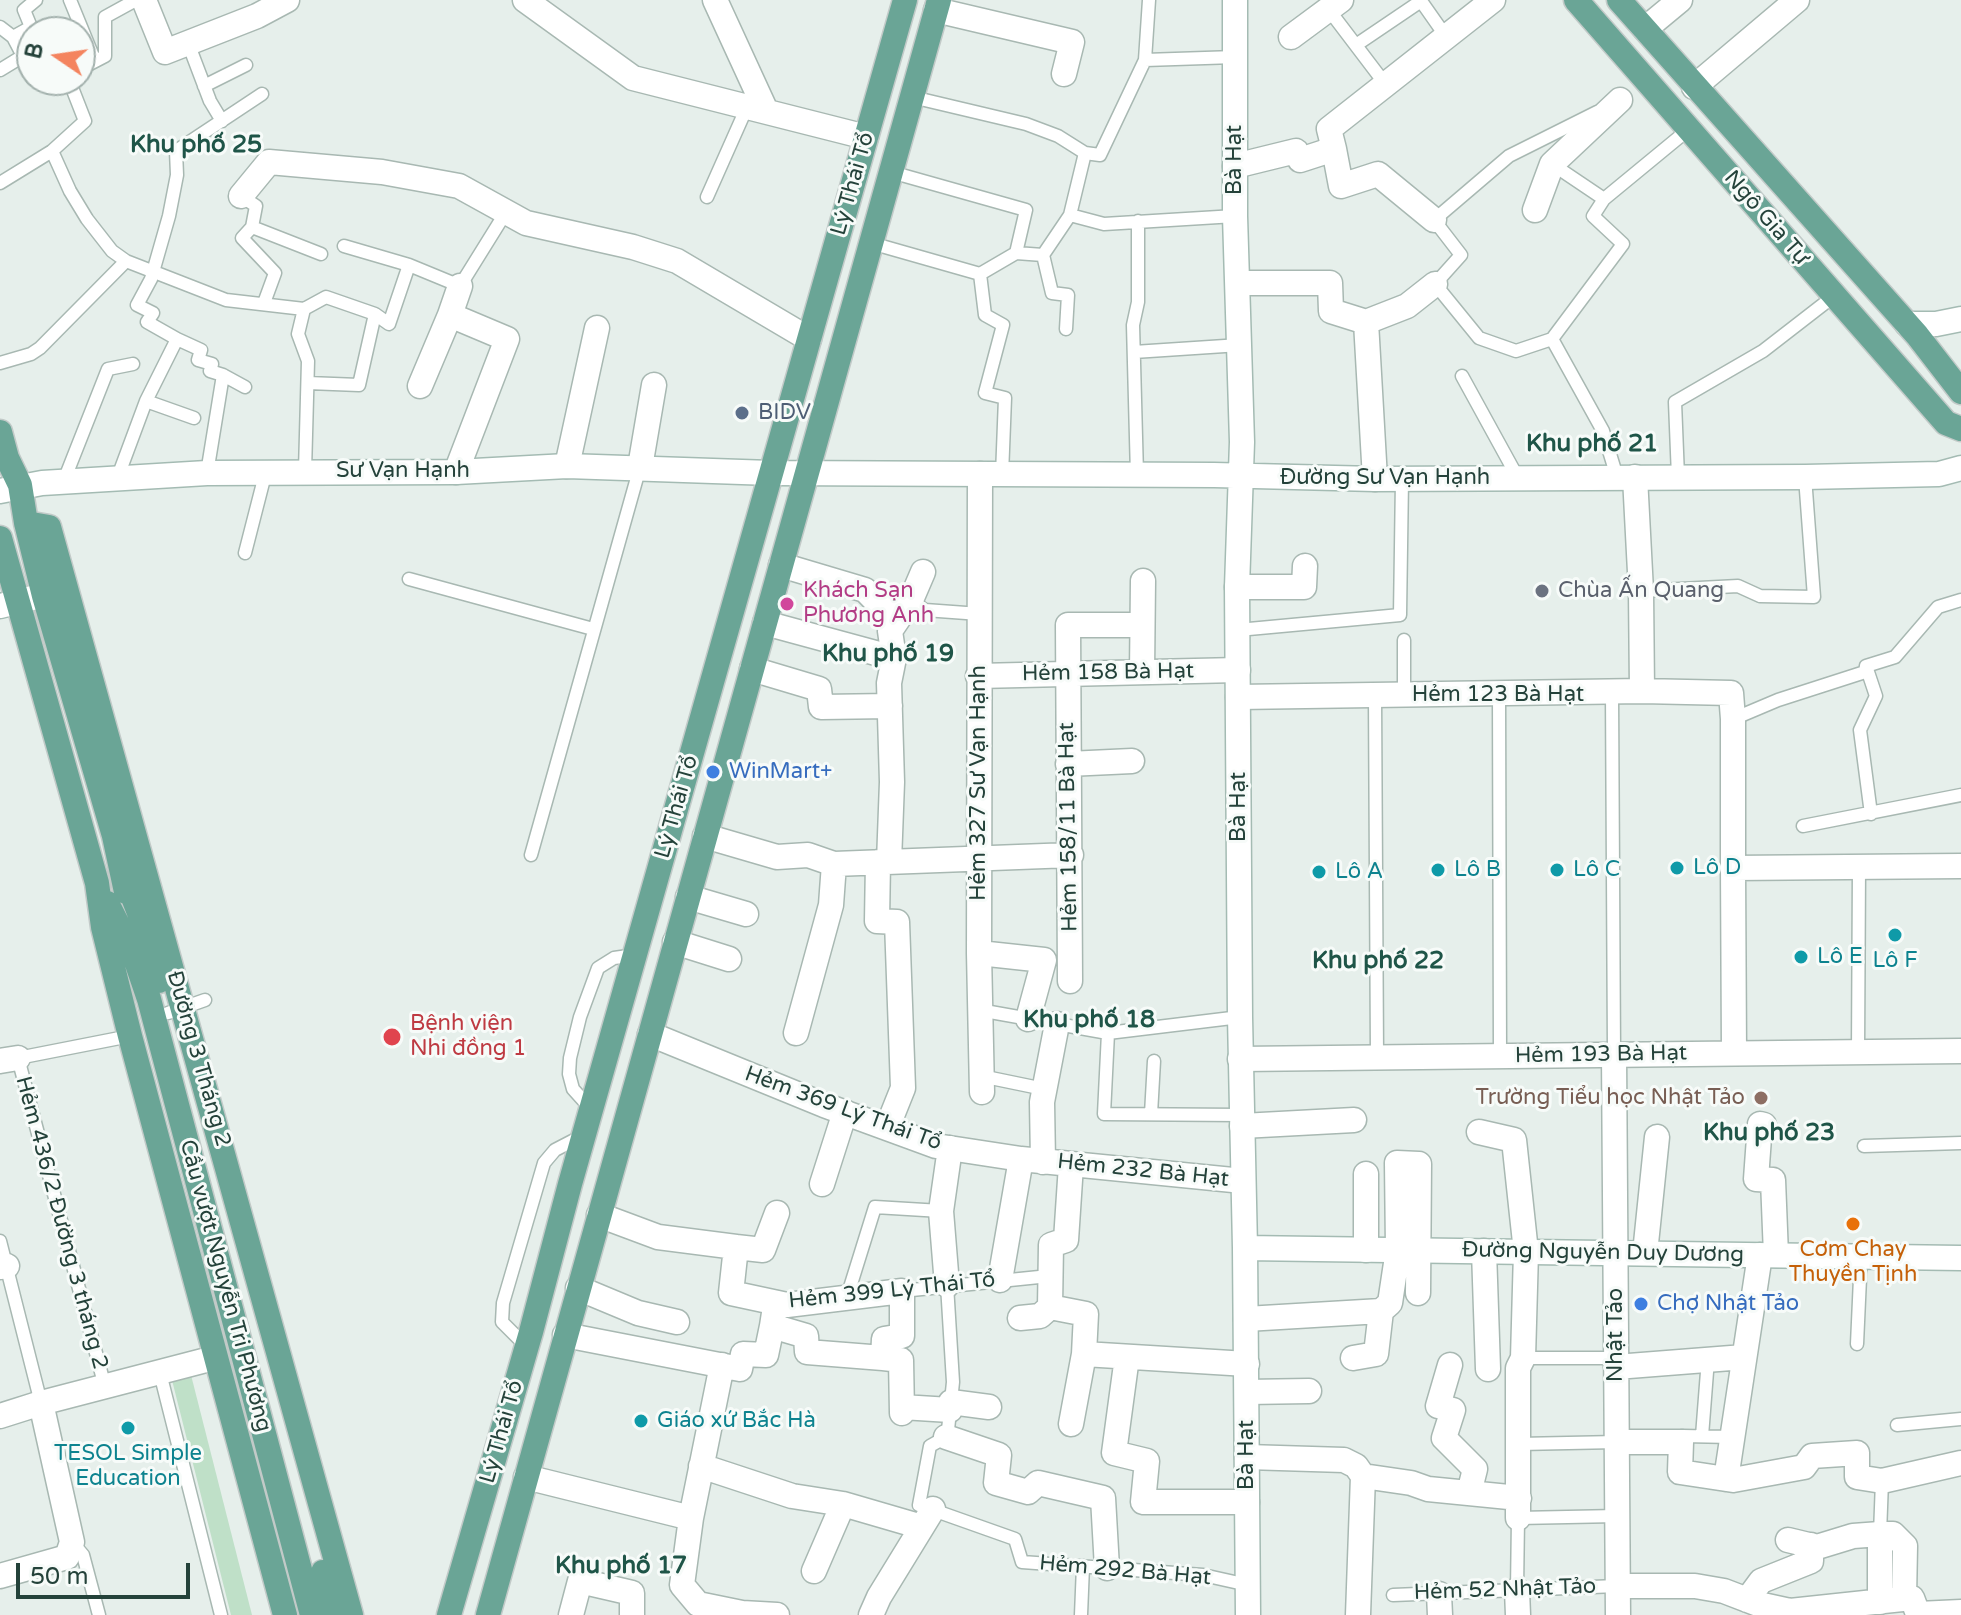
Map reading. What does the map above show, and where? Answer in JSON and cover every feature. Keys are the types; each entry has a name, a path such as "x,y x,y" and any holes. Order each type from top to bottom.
{"main road":[{"name":"Lý Thái Tổ","path":"449,1615 905,0"},
{"name":"Ngô Gia Tự","path":"1576,0 1633,90 1689,129 1946,423 1961,429"},
{"name":"Ngô Gia Tự","path":"1619,0 1907,324 1961,392"},
{"name":"Lý Thái Tổ","path":"488,1615 938,5"},
{"name":"Đường 3 Tháng 2","path":"0,432 10,488 55,593 176,1005 296,1438 351,1615"},
{"name":"Đường 3 Tháng 2","path":"0,538 9,604 97,883 135,958"},
{"name":"Đường 3 Tháng 2","path":"124,833 125,877 135,958"},
{"name":"Đường 3 Tháng 2","path":"125,877 176,1005"},
{"name":"Đường 3 Tháng 2","path":"97,883 103,927 205,1360 285,1615"},
{"name":"Cầu vượt Nguyễn Tri Phương","path":"135,958 176,1005 312,1615"},
{"path":"561,1216 598,1220"},
{"name":"Đường 3 Tháng 2","path":"296,1438 334,1615"}],"street":[{"path":"144,0 165,52 257,16 287,0"},
{"path":"525,0 633,78 866,137"},
{"path":"715,0 756,109"},
{"name":"Bà Hạt","path":"1235,0 1235,216 1240,345 1237,587 1240,1059 1247,1364 1248,1615"},
{"path":"1434,220 1378,174 1341,186 1329,129 1493,0"},
{"path":"1645,29 1680,0"},
{"path":"1694,87 1797,0"},
{"path":"938,5 1072,42 1064,74"},
{"path":"1291,37 1335,5"},
{"path":"1535,210 1552,164 1633,90"},
{"path":"1235,166 1296,151 1300,160 1334,149"},
{"path":"241,196 269,162 382,172 459,186 526,223 633,247 677,261 809,339"},
{"path":"1239,283 1330,283 1331,311 1366,322 1407,306 1435,284"},
{"path":"420,386 460,286"},
{"path":"450,315 507,339 456,472"},
{"path":"1907,324 1936,324 1961,319"},
{"path":"1366,322 1375,479"},
{"path":"567,466 597,328"},
{"path":"640,467 654,385"},
{"name":"Sư Vạn Hạnh","path":"10,488 266,471 456,472 567,466 771,473 808,471"},
{"name":"Đường Sư Vạn Hạnh","path":"808,471 1402,479 1805,477 1939,474 1961,468"},
{"name":"Hẻm 327 Sư Vạn Hạnh","path":"982,1084 978,676 991,474"},
{"path":"1626,477 1641,591 1642,691"},
{"path":"781,565 865,590 896,622"},
{"path":"1237,587 1304,587 1305,566"},
{"path":"887,1128 903,1088 897,922 877,921 892,782 889,683 894,658 890,631 911,600 923,572"},
{"path":"1142,672 1143,581"},
{"path":"9,604 55,593"},
{"path":"765,623 894,658"},
{"name":"Hẻm 158/11 Bà Hạt","path":"1070,981 1068,625 1142,625"},
{"path":"752,669 819,689 821,707 890,706"},
{"name":"Hẻm 158 Bà Hạt","path":"978,676 1238,670"},
{"name":"Hẻm 123 Bà Hạt","path":"1238,697 1612,694 1642,691 1731,693 1733,719"},
{"path":"1733,719 1734,1053"},
{"path":"1068,764 1132,761"},
{"path":"705,836 777,857 808,855 834,864 979,861 1071,855"},
{"path":"796,1033 831,905 834,864"},
{"path":"1733,868 1961,866"},
{"path":"688,897 746,914"},
{"path":"675,942 729,959"},
{"path":"979,953 1044,960 1028,1019"},
{"path":"1000,1280 1032,1160 1057,1024"},
{"name":"Hẻm 369 Lý Thái Tổ","path":"650,1034 936,1146 1032,1160"},
{"name":"Hẻm 193 Bà Hạt","path":"1240,1059 1961,1051"},
{"name":"Nhật Tảo","path":"1614,1054 1618,1615"},
{"path":"822,1184 845,1112"},
{"path":"1242,1120 1354,1120"},
{"path":"1726,1479 1744,1357 1768,1255 1773,1180 1756,1179 1760,1124 1764,1125"},
{"path":"1363,1476 1469,1493 1518,1508 1520,1367 1526,1252 1514,1140 1479,1132"},
{"path":"1645,1253 1657,1137"},
{"path":"947,1285 941,1211 950,1148"},
{"name":"Hẻm 232 Bà Hạt","path":"1032,1160 1243,1181"},
{"path":"1246,1319 1381,1311 1390,1303 1409,1250 1419,1164 1408,1164"},
{"path":"1020,1318 1040,1316 1050,1307 1051,1245 1066,1240 1071,1165"},
{"path":"1366,1174 1366,1250"},
{"path":"598,1220 658,1237 763,1250 777,1213"},
{"name":"Hẻm 399 Lý Thái Tổ","path":"736,1247 731,1293 774,1314 787,1305 902,1291"},
{"name":"Đường Nguyễn Duy Dương","path":"1245,1248 1961,1258"},
{"path":"1409,1250 1418,1293"},
{"path":"1484,1251 1488,1369"},
{"path":"578,1288 638,1313 677,1322"},
{"path":"883,1358 884,1339 902,1336 902,1291"},
{"path":"1050,1307 1086,1314 1084,1354 1071,1424"},
{"path":"1353,1358 1376,1354 1381,1311"},
{"path":"565,1335 740,1369 743,1354 766,1355 774,1314 806,1336 807,1352 901,1360 902,1410 989,1407"},
{"path":"1084,1354 1247,1364"},
{"path":"1127,1357 1114,1453 1147,1461 1143,1502 1247,1502"},
{"path":"1616,1362 1744,1357"},
{"path":"0,1416 205,1360"},
{"path":"722,1365 691,1518 682,1585 698,1604 742,1614 777,1615"},
{"path":"1469,1493 1475,1469 1444,1438 1453,1410 1438,1406 1443,1365 1488,1369 1520,1367"},
{"path":"1247,1392 1309,1391"},
{"path":"0,1576 67,1557 72,1542 41,1403"},
{"path":"946,1437 999,1455 996,1483 1028,1492 1038,1483 1103,1498 1095,1567"},
{"path":"1617,1442 1692,1439 1680,1472 1726,1479 1804,1467 1812,1456 1857,1453 1857,1477 1882,1481 1961,1463"},
{"path":"1247,1457 1344,1460 1356,1466 1363,1476 1358,1615"},
{"path":"701,1466 792,1496 928,1518 871,1615"},
{"path":"526,1477 691,1518"},
{"path":"814,1571 843,1504"},
{"path":"1747,1600 1761,1581 1811,1561 1800,1543 1817,1547 1853,1536 1893,1534 1905,1546 1905,1607"},
{"path":"571,1615 580,1581 632,1604"},
{"path":"1617,1586 1695,1586 1724,1591 1790,1613 1905,1607 1961,1612"},
{"path":"1517,1590 1518,1615"}],"lane":[{"path":"13,37 31,27 24,10 36,0"},
{"path":"96,60 105,56 105,17 136,0"},
{"path":"912,97 1026,124 1058,136 1085,153 1100,155 1145,60 1149,0"},
{"path":"1356,45 1421,1 1447,38"},
{"path":"1335,5 1356,45 1386,85"},
{"path":"0,27 16,43"},
{"path":"188,43 204,86 222,121"},
{"path":"1145,60 1235,57"},
{"path":"204,86 246,65"},
{"path":"1633,90 1509,156 1434,220 1461,255 1435,284 1479,338 1516,351 1552,339 1623,244 1593,216 1604,199 1689,129"},
{"path":"245,387 210,371 212,364 198,360 201,350 147,322 153,313 137,305 151,279 169,216 177,175 176,151 262,94"},
{"path":"0,183 52,151 85,121 75,96"},
{"path":"707,197 756,109"},
{"path":"52,151 70,191 112,251 126,261 226,300 304,309 326,297 375,314 389,324 409,265"},
{"path":"1066,329 1068,295 1052,293 1043,255 1070,215 1085,153"},
{"path":"1552,164 1604,199"},
{"path":"891,172 1026,210 1016,253"},
{"path":"241,196 256,206 252,227 242,238 275,273 264,303"},
{"path":"344,246 409,265 460,286 506,212"},
{"path":"1070,215 1104,224 1235,216"},
{"path":"1137,475 1133,325 1138,302 1138,221"},
{"path":"252,227 321,254"},
{"path":"871,243 980,274 1016,253 1043,255"},
{"path":"0,363 31,354 40,348 126,261"},
{"path":"980,274 985,315 1003,325 985,393 1005,398 991,474"},
{"path":"1678,477 1675,402 1763,351 1834,296"},
{"path":"304,309 298,334 308,361 305,471"},
{"path":"308,383 359,385 375,314"},
{"path":"117,479 146,401 177,339"},
{"path":"1552,339 1626,477"},
{"path":"1134,352 1240,345"},
{"path":"63,483 108,369 133,364"},
{"path":"207,473 223,375"},
{"path":"1462,376 1518,478"},
{"path":"146,401 194,418"},
{"path":"531,855 640,467"},
{"path":"245,553 266,471"},
{"path":"1641,591 1738,586 1760,596 1814,597 1805,477"},
{"path":"1238,630 1400,615 1402,479"},
{"path":"409,579 593,629"},
{"path":"911,600 925,610 980,614"},
{"path":"1866,666 1895,657 1938,607 1961,600"},
{"path":"1404,640 1404,695"},
{"path":"1733,719 1778,700 1865,672 1866,666"},
{"path":"1866,666 1876,696 1860,730 1871,814"},
{"path":"1499,694 1500,1056"},
{"path":"1612,694 1614,1054"},
{"path":"1375,696 1377,1057"},
{"path":"1803,826 1961,795"},
{"path":"1858,1052 1859,867"},
{"path":"591,1110 573,1089 569,1074 580,1017 598,968 614,958 635,955"},
{"path":"979,1010 1108,1033 1240,1017"},
{"path":"1108,1033 1104,1114 1242,1120"},
{"path":"9,1060 130,1036"},
{"name":"Hẻm 436/2 Đường 3 tháng 2","path":"9,1060 105,1387"},
{"path":"1151,1114 1154,1061"},
{"path":"982,1084 1044,1089"},
{"path":"527,1347 502,1322 503,1303 544,1163 555,1150 585,1134"},
{"path":"1864,1146 1961,1143"},
{"path":"847,1297 875,1207 941,1211"},
{"path":"0,1241 3,1266 41,1403"},
{"path":"1857,1344 1861,1256"},
{"name":"Hẻm 399 Lý Thái Tổ","path":"902,1291 1049,1276"},
{"path":"928,1518 919,1505 930,1446 946,1437 953,1382 947,1285"},
{"path":"1708,1359 1692,1439 1732,1437"},
{"path":"1520,1367 1616,1362"},
{"path":"160,1373 221,1615"},
{"path":"1897,1425 1961,1419"},
{"path":"1519,1444 1617,1442"},
{"path":"1880,1534 1882,1481"},
{"path":"1517,1590 1518,1508 1617,1516"},
{"name":"Hẻm 292 Bà Hạt","path":"928,1518 1015,1539 1022,1562 1203,1575 1248,1585"},
{"path":"72,1542 83,1555 99,1615"},
{"path":"1081,1615 1095,1567"},
{"name":"Hẻm 52 Nhật Tảo","path":"1393,1595 1439,1605 1517,1590 1617,1586"}],"green space":[{"path":"191,1375 252,1615 231,1615 172,1380"}],"place":[{"name":"BIDV","path":"742,413"},
{"name":"Chùa Ấn Quang","path":"1542,591"},
{"name":"Khách Sạn Phương Anh","path":"787,604"},
{"name":"WinMart+","path":"713,772"},
{"name":"Lô D","path":"1677,868"},
{"name":"Lô B","path":"1438,870"},
{"name":"Lô C","path":"1557,870"},
{"name":"Lô A","path":"1319,872"},
{"name":"Lô F","path":"1895,935"},
{"name":"Lô E","path":"1801,957"},
{"name":"Bệnh viện Nhi đồng 1","path":"392,1037"},
{"name":"Trường Tiểu học Nhật Tảo","path":"1761,1098"},
{"name":"Cơm Chay Thuyền Tịnh","path":"1853,1224"},
{"name":"Chợ Nhật Tảo","path":"1641,1304"},
{"name":"Giáo xứ Bắc Hà","path":"641,1421"},
{"name":"TESOL Simple Education","path":"128,1428"}],"district":[{"name":"Khu phố 25","path":"196,146"},
{"name":"Khu phố 21","path":"1592,445"},
{"name":"Khu phố 19","path":"888,655"},
{"name":"Khu phố 22","path":"1378,962"},
{"name":"Khu phố 18","path":"1089,1021"},
{"name":"Khu phố 23","path":"1769,1134"},
{"name":"Khu phố 17","path":"621,1567"}]}
